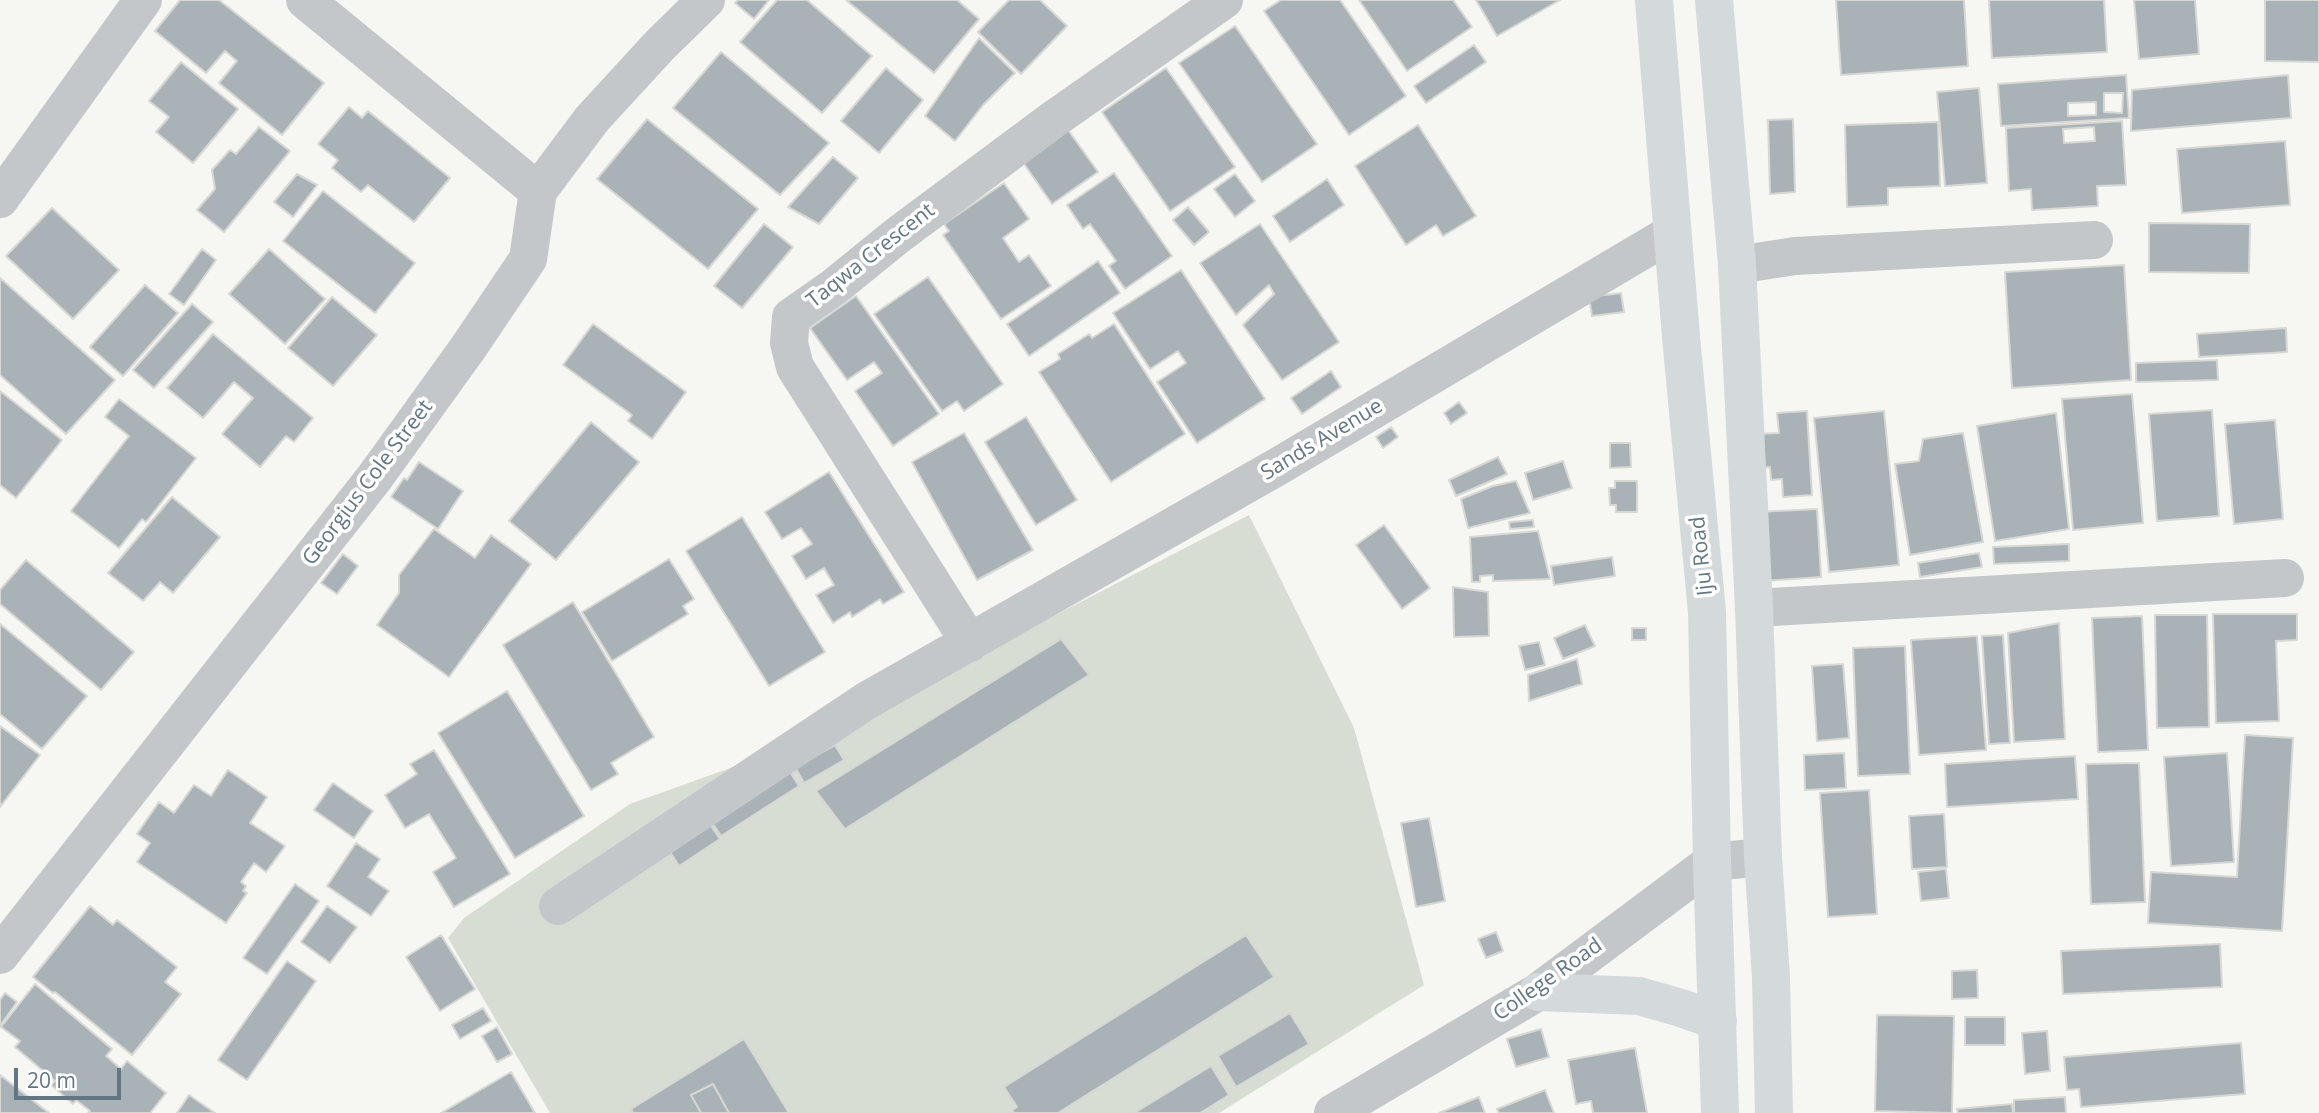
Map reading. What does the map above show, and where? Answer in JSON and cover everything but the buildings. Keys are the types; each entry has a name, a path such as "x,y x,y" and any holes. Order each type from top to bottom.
{"main road":[{"name":"Iju Road","path":"1654,0 1672,233 1707,612 1720,1113"},
{"path":"1714,0 1737,265 1763,857 1770,951 1774,1113"},
{"path":"1538,992 1639,996 1718,1021"}],"street":[{"path":"0,199 143,0"},
{"path":"305,0 538,191"},
{"name":"Georgius Cole Street","path":"0,955 376,477 468,348 528,259 538,191 592,119 706,0"},
{"name":"Taqwa Crescent","path":"970,643 795,368 789,342 791,317 1054,119 1224,0"},
{"name":"Sands Avenue","path":"558,906 866,701 1277,467 1672,233"},
{"path":"1737,265 1795,256 2094,240"},
{"path":"1754,608 2285,578"},
{"path":"1712,862 1763,857"},
{"name":"College Road","path":"1333,1113 1538,992 1712,862"}],"shaded area":[{"path":"1249,515 1354,728 1424,985 1219,1113 550,1113 448,938 464,918 630,804 825,734"}]}
